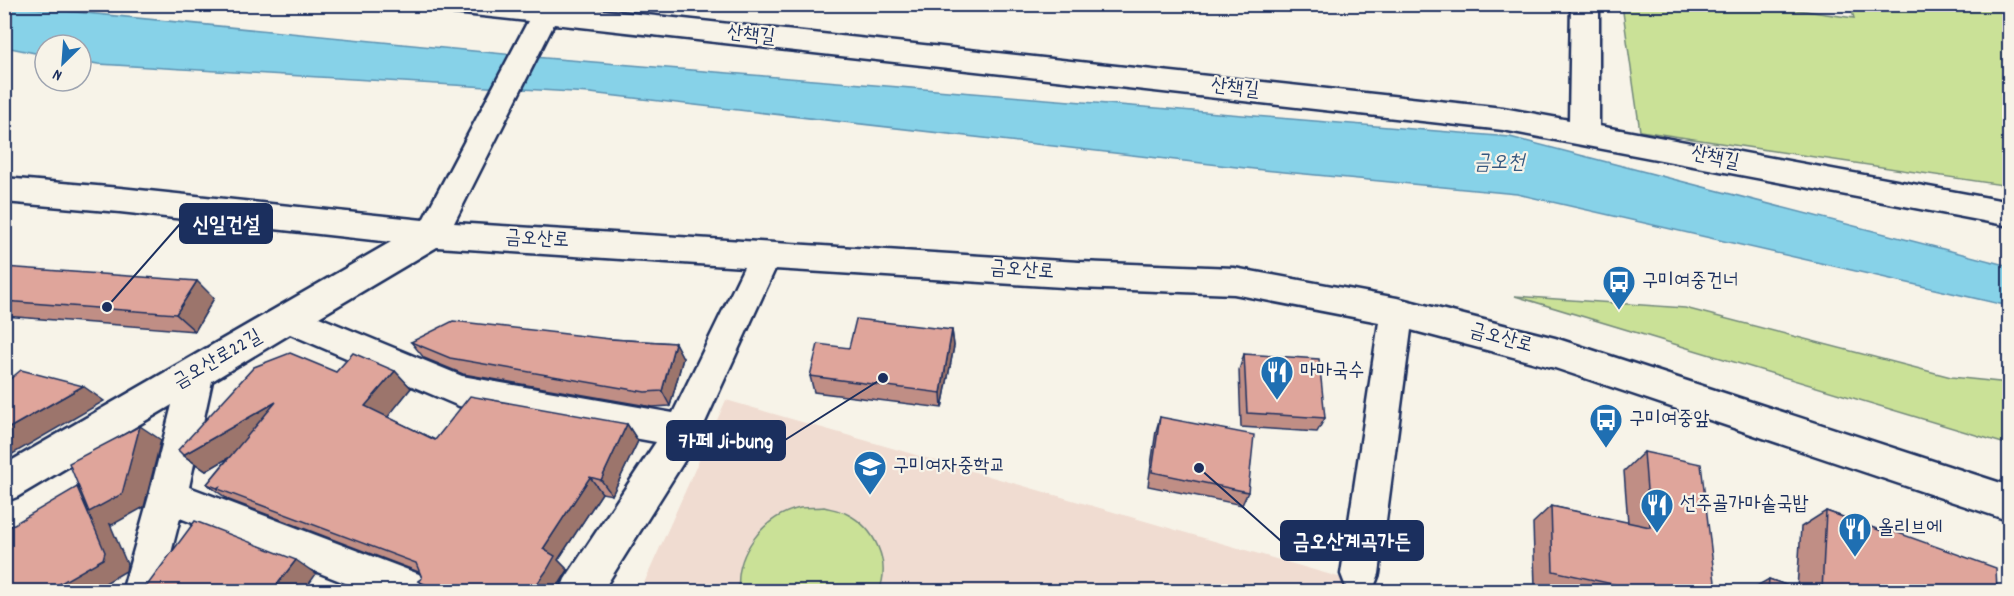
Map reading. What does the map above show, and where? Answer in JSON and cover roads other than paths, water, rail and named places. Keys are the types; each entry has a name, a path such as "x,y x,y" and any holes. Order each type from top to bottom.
{"street":[{"name":"산책길","path":"454,4 1492,118 2010,214"},
{"path":"1584,134 1585,4"},
{"path":"432,234 546,15"},
{"name":"금오산로","path":"4,190 120,200 432,234 1079,275 1234,281 1397,312 1556,353 2010,504"},
{"name":"금오산로22길","path":"4,485 289,320 432,234"},
{"path":"579,591 683,430 766,254"},
{"path":"1360,573 1397,312"},
{"path":"289,320 459,391 683,430"},
{"path":"141,591 168,496 197,372"},
{"path":"168,496 418,591"}],"water":[{"name":"금오천","path":"4,5 545,58 1510,137 2009,266 2009,306 1517,194 1263,170 590,93 98,64 93,63 93,33 33,33 33,53 5,47"}],"place":[{"name":"신일건설","path":"107,307"},
{"name":"구미여중건너","path":"1619,311"},
{"name":"카페 Ji-bung","path":"883,378"},
{"name":"마마국수","path":"1277,401"},
{"name":"구미여중앞","path":"1606,449"},
{"name":"금오산계곡가든","path":"1199,468"},
{"name":"구미여자중학교","path":"870,496"},
{"name":"선주골가마솥국밥","path":"1657,534"},
{"name":"올리브에","path":"1855,558"}]}
